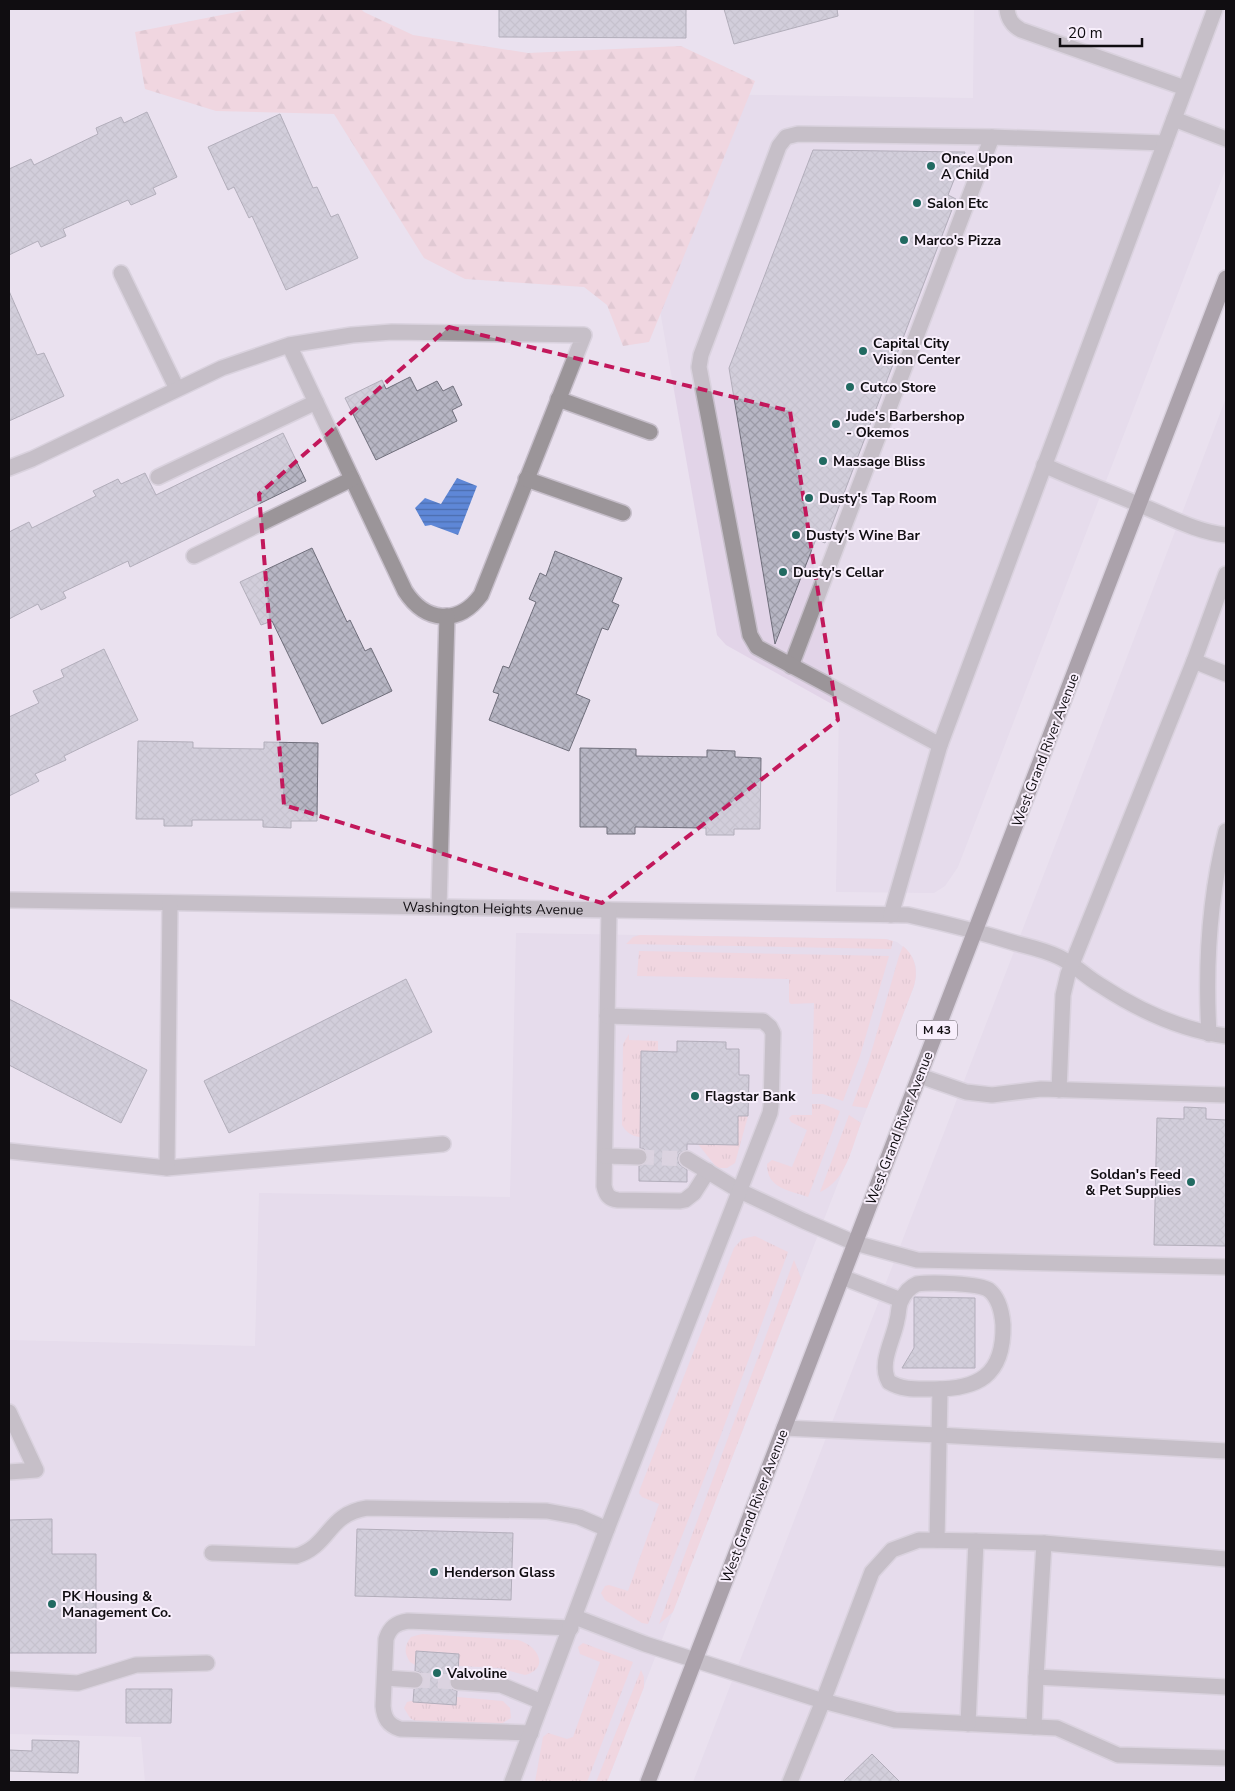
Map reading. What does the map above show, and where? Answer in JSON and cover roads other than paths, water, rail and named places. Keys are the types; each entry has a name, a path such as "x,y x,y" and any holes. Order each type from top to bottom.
{"main road":[{"name":"West Grand River Avenue","path":"648,1782 1226,278"}],"street":[{"path":"1007,9 1011,22 1021,30 1185,88"},
{"path":"891,915 940,745 1215,9"},
{"path":"1174,119 1226,139"},
{"path":"940,745 757,647 750,635 699,363 701,355 776,155 782,141 786,137 798,134 992,137 1164,143"},
{"path":"791,666 992,137"},
{"path":"121,273 177,389"},
{"path":"9,468 41,455 222,368 289,345 352,335 392,332 584,335 481,595 475,604 457,615 447,616 434,615 422,610 412,602 289,345"},
{"path":"558,399 650,432"},
{"path":"158,477 316,402"},
{"path":"1044,465 1194,528 1226,535"},
{"path":"194,556 352,479"},
{"path":"526,479 623,513"},
{"path":"1059,1090 1065,984 1194,661 1226,574"},
{"path":"439,907 447,616"},
{"path":"1194,661 1226,674"},
{"path":"1209,1034 1206,997 1210,922 1214,886 1226,831"},
{"name":"Washington Heights Avenue","path":"9,900 908,915 975,931 1059,957 1126,1001 1180,1026 1209,1034 1226,1036"},
{"path":"166,1168 170,903"},
{"path":"609,910 605,1192 609,1197 618,1200 680,1201 694,1193 708,1171"},
{"path":"512,1782 607,1529 740,1191 771,1106 773,1038 770,1027 763,1021 607,1016"},
{"path":"920,1076 977,1094 992,1095 1041,1089 1226,1095"},
{"path":"9,1151 166,1168 443,1144"},
{"path":"605,1156 639,1157"},
{"path":"687,1158 740,1191 804,1221 855,1243 917,1260 1226,1267"},
{"path":"842,1277 901,1300"},
{"path":"921,1284 977,1286 988,1290 998,1303 1002,1318 1002,1349 995,1366 975,1383 957,1388 940,1389 901,1387 889,1382 886,1377 886,1362 901,1300 914,1286 921,1284"},
{"path":"937,1540 940,1389"},
{"path":"9,1412 36,1470 9,1472"},
{"path":"784,1428 1226,1451"},
{"path":"212,1553 296,1556 305,1553 320,1542 325,1534 346,1514 367,1508 548,1511 579,1517 607,1529"},
{"path":"790,1782 872,1572 892,1550 919,1540 937,1540 1044,1543 1226,1558"},
{"path":"968,1724 976,1541"},
{"path":"1034,1727 1044,1543"},
{"path":"531,1732 400,1729 394,1727 384,1715 383,1706 386,1639 391,1628 399,1623 408,1621 573,1623 695,1659 823,1701 895,1720 1057,1728 1118,1755 1226,1758"},
{"path":"9,1679 78,1683 136,1665 207,1663"},
{"path":"1036,1677 1226,1688"},
{"path":"385,1678 415,1680"},
{"path":"458,1682 501,1685 542,1702"}],"water":[{"path":"457,478 477,486 458,535 431,525 425,526 415,508 425,498 441,504"}],"tunnel":[{"path":"639,1157 687,1159"},
{"path":"415,1680 458,1682"}],"place":[{"name":"Once Upon A Child","path":"931,166"},
{"name":"Salon Etc","path":"917,203"},
{"name":"Marco's Pizza","path":"904,240"},
{"name":"Capital City Vision Center","path":"863,351"},
{"name":"Cutco Store","path":"850,387"},
{"name":"Jude's Barbershop - Okemos","path":"836,424"},
{"name":"Massage Bliss","path":"823,461"},
{"name":"Dusty's Tap Room","path":"809,498"},
{"name":"Dusty's Wine Bar","path":"796,535"},
{"name":"Dusty's Cellar","path":"783,572"},
{"name":"Flagstar Bank","path":"695,1096"},
{"name":"Soldan's Feed & Pet Supplies","path":"1191,1182"},
{"name":"Henderson Glass","path":"434,1572"},
{"name":"PK Housing & Management Co.","path":"52,1604"},
{"name":"Valvoline","path":"437,1673"}]}
